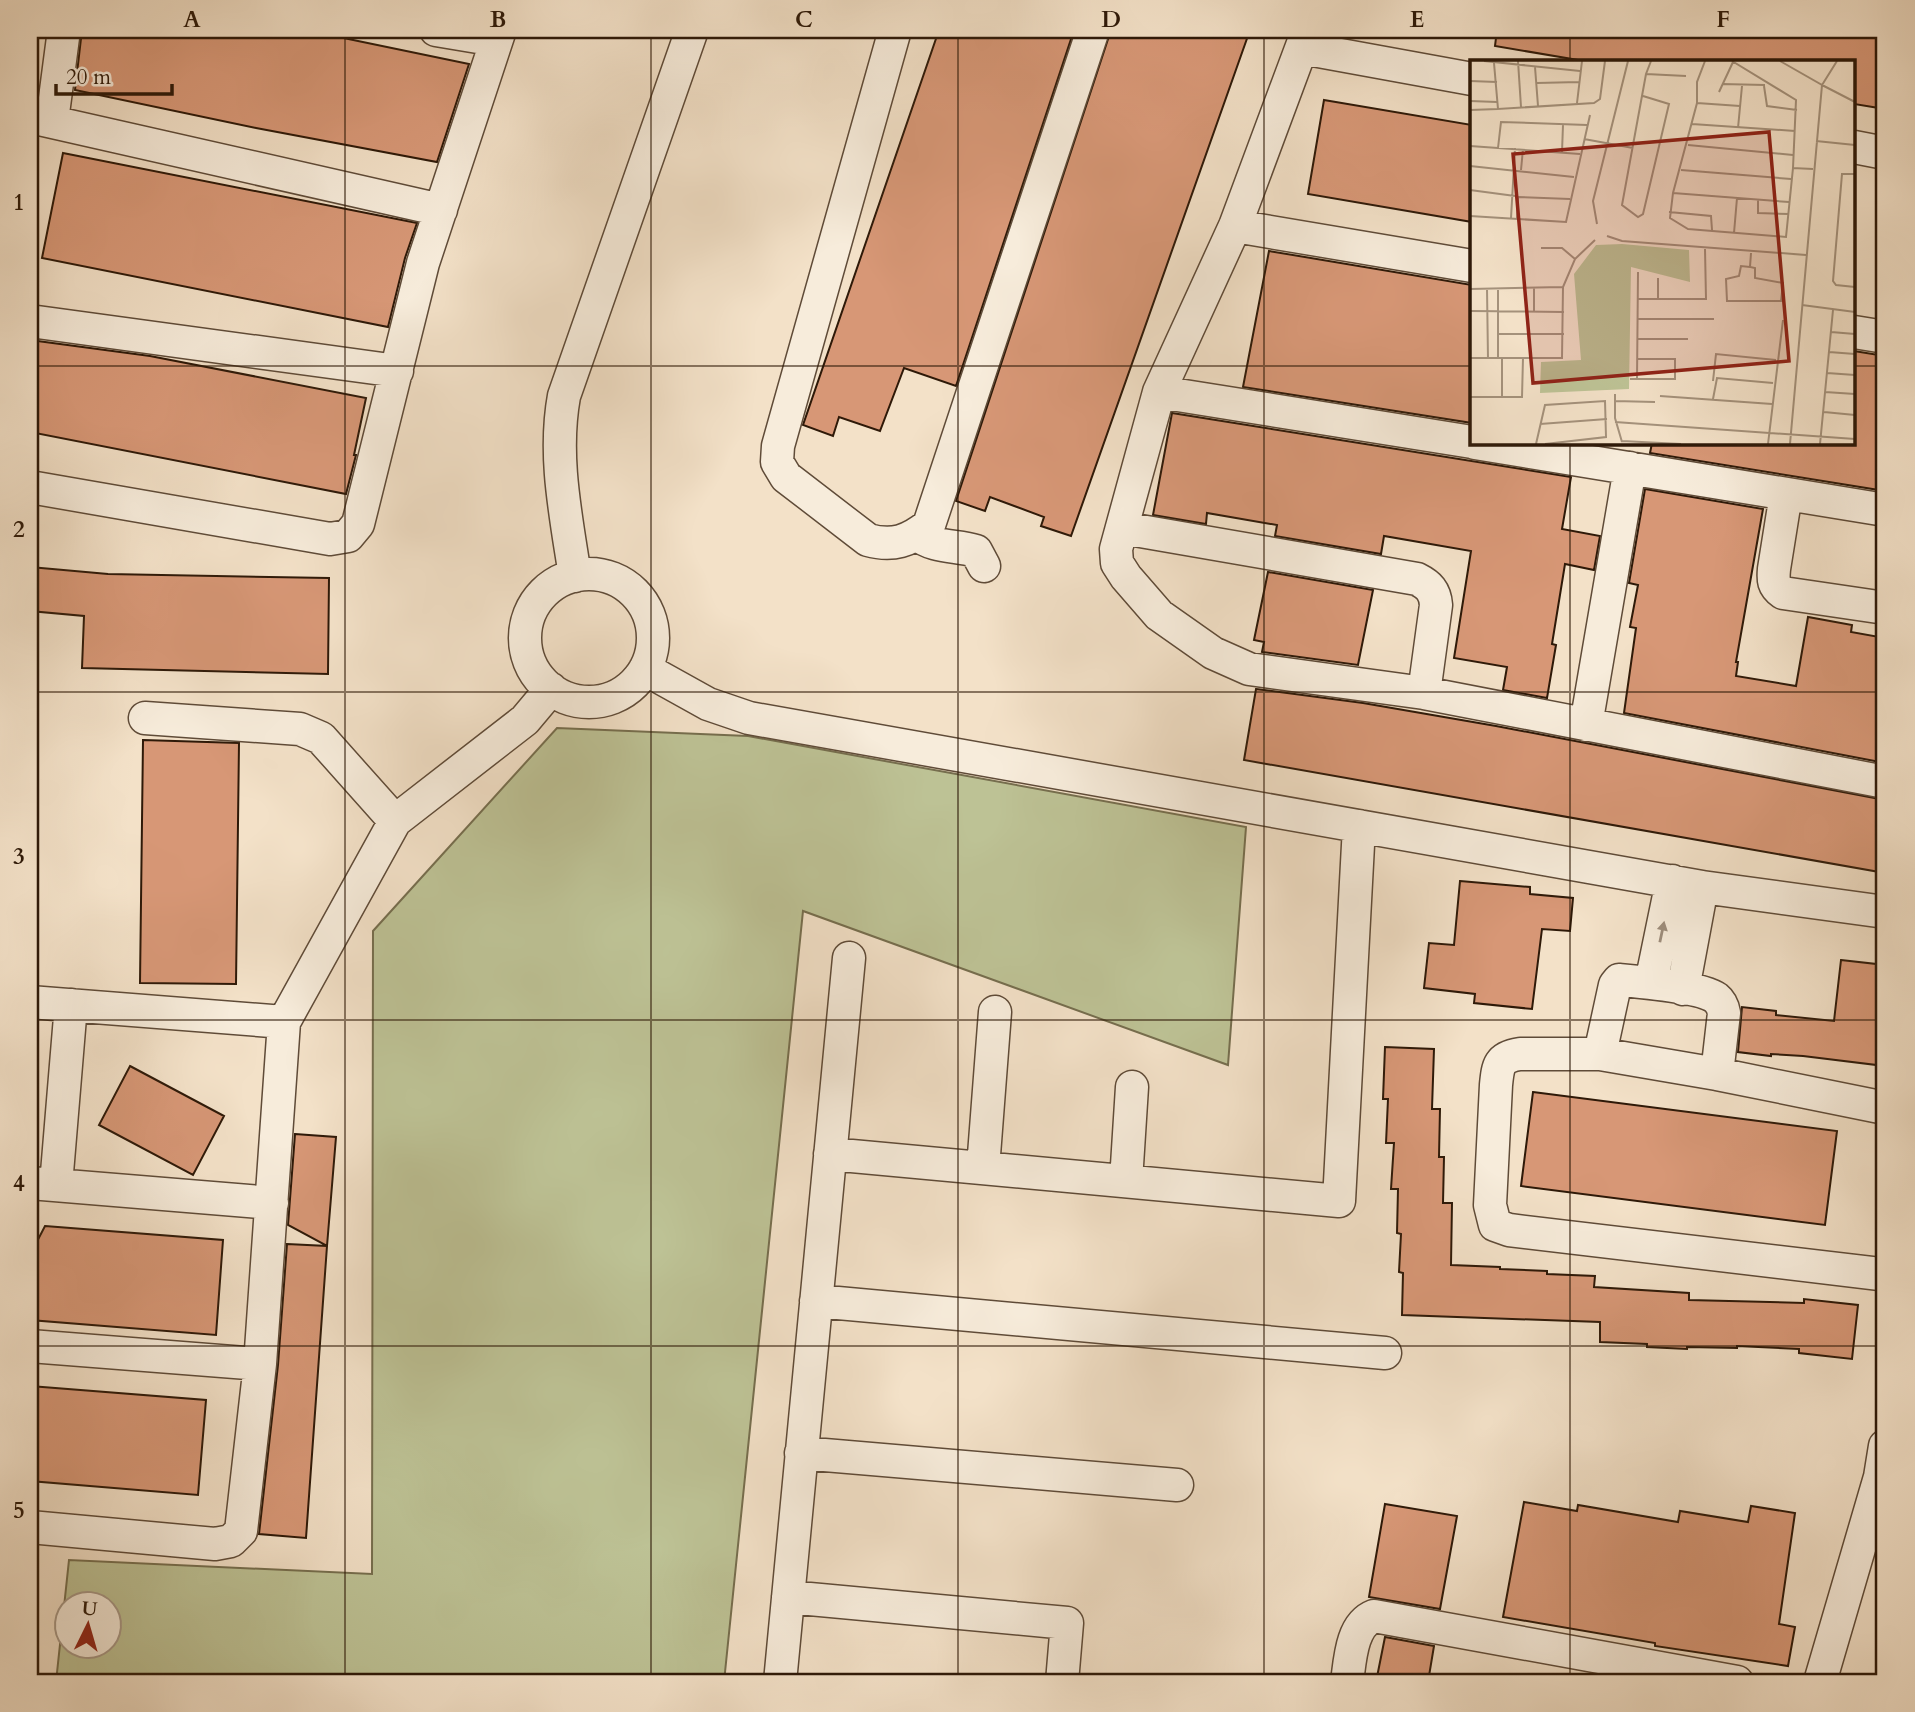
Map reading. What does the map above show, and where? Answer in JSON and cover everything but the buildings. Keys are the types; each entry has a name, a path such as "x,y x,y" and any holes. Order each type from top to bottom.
{"street":[{"path":"64,30 41,119 441,209"},
{"path":"30,487 330,539 348,536 359,524 423,263 498,35 436,30"},
{"path":"575,576 560,468 559,422 564,396 692,30"},
{"path":"891,31 778,446 777,462 786,477 868,540 883,544 906,541 929,525 1093,30"},
{"path":"1470,79 1305,39 1235,226 1159,392 1116,556 1126,577 1158,615 1213,653 1250,669 1424,693 1885,782"},
{"path":"1856,147 1885,153"},
{"path":"1235,226 1470,266"},
{"path":"30,321 397,370"},
{"path":"1856,331 1885,337"},
{"path":"1159,392 1470,441"},
{"path":"1486,444 1885,510"},
{"path":"1586,725 1630,468"},
{"path":"1786,494 1773,579 1777,589 1783,593 1885,608"},
{"path":"1123,528 1417,579 1427,584 1434,593 1436,605 1424,693"},
{"path":"918,534 925,541 935,544 975,551 984,566"},
{"path":"593,574 611,578 627,587 640,600 649,615 653,634 652,651 645,668 635,683 620,694 603,701 567,698 551,689 538,676 529,660 525,643 526,624 532,608 544,593 558,582 575,576 593,574"},
{"path":"645,668 708,704 749,718 1687,884 1885,912"},
{"path":"30,1527 215,1545 231,1541 241,1531 260,1364 284,1021 395,821 525,720 551,689"},
{"path":"145,718 300,729 321,738 395,821"},
{"path":"830,1154 1339,1201 1359,826"},
{"path":"1651,983 1687,884"},
{"path":"1683,989 1687,884"},
{"path":"780,1682 849,958"},
{"path":"1600,1054 1616,983 1619,980 1651,983 1715,997 1722,1005 1724,1013 1717,1074"},
{"path":"30,1002 284,1021"},
{"path":"71,1005 43,1184 272,1203"},
{"path":"983,1168 995,1012"},
{"path":"1885,1108 1717,1074 1600,1054 1507,1056 1497,1072 1491,1217 1495,1226 1509,1230 1880,1274 1885,1270"},
{"path":"1126,1181 1132,1087"},
{"path":"816,1301 1385,1353"},
{"path":"30,1346 260,1364"},
{"path":"1821,1682 1880,1478 1885,1446"},
{"path":"801,1453 1177,1485"},
{"path":"788,1597 1067,1623 1062,1682"},
{"path":"1347,1682 1357,1632 1362,1624 1374,1616 1737,1682"}],"green space":[{"path":"557,728 748,736 1246,827 1228,1065 803,911 724,1682 56,1682 58,1660 122,1660 122,1590 66,1590 69,1560 372,1574 373,931"}]}
